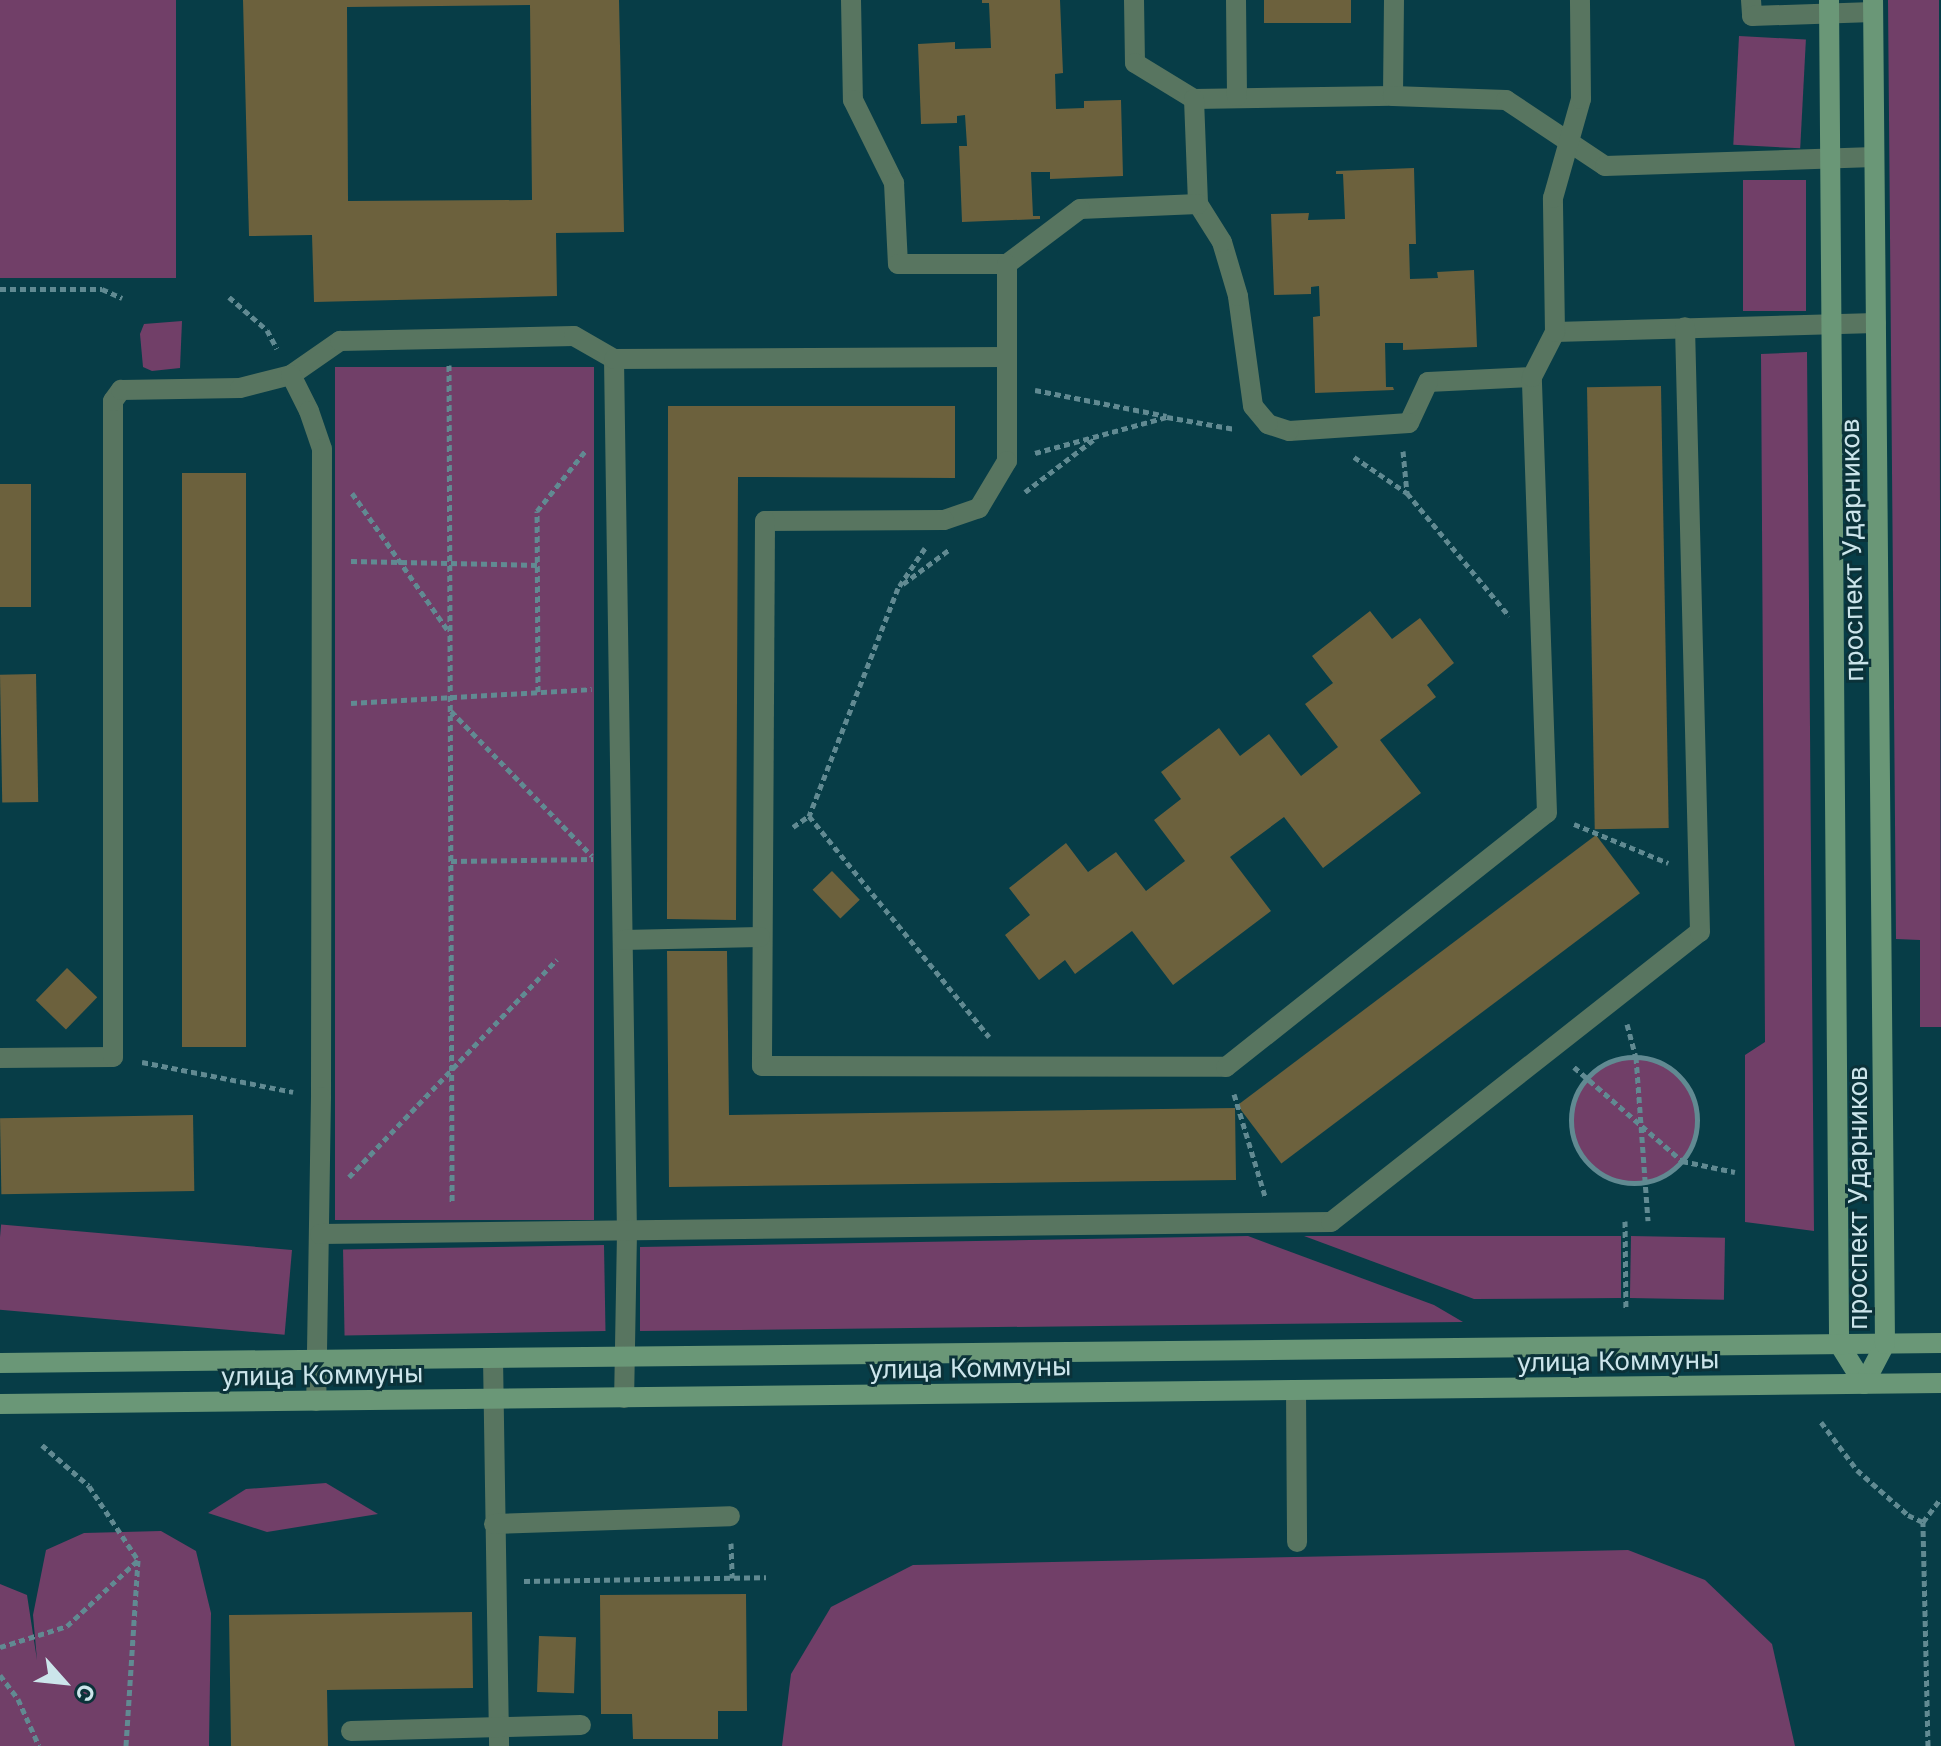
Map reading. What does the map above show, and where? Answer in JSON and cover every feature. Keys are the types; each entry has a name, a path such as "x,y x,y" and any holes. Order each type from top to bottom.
{"main road":[{"name":"проспект Ударников","path":"1864,1384 1885,1344 1873,6"},
{"name":"проспект Ударников","path":"1829,7 1839,1344 1864,1384"},
{"name":"улица Коммуны","path":"0,1363 1941,1343"},
{"name":"улица Коммуны","path":"0,1404 1941,1383"}],"lane":[{"path":"851,0 853,100 894,183 898,264 1007,264 1080,209 1198,204"},
{"path":"1134,0 1135,63 1194,99 1393,96 1506,100 1605,166 1874,157"},
{"path":"1236,0 1237,96"},
{"path":"1393,96 1394,0"},
{"path":"1007,264 1007,461 979,508 944,520 765,521 760,937 762,1066 1226,1067 1547,813 1532,377 1555,332 1553,198 1581,99 1580,0"},
{"path":"1751,0 1752,16 1829,7 1873,6"},
{"path":"1194,99 1198,204 1222,242 1238,296 1253,406 1268,424 1289,431 1409,423 1428,382 1532,377"},
{"path":"1555,332 1876,323"},
{"path":"320,1234 1331,1222 1700,932 1685,327"},
{"path":"0,1058 113,1057 113,401 121,390 240,388 291,375 340,341 574,336 614,359 1006,357"},
{"path":"614,359 627,1232 624,1398"},
{"path":"291,375 309,411 322,449 321,1206 316,1401"},
{"path":"623,940 760,937"},
{"path":"493,1358 498,1737"},
{"path":"1296,1390 1297,1542"},
{"path":"494,1524 730,1516"},
{"path":"351,1731 498,1737 581,1725"}],"path":[{"path":"0,289 102,289 122,298"},
{"path":"229,297 267,330 291,375"},
{"path":"449,338 452,1232"},
{"path":"1006,384 1250,432 1268,424"},
{"path":"538,692 537,511 615,414"},
{"path":"1007,461 1167,417"},
{"path":"1407,493 1402,454 1409,423"},
{"path":"1318,429 1407,493 1542,655"},
{"path":"322,449 450,633"},
{"path":"944,520 898,588 809,816 1012,1066"},
{"path":"322,560 537,565"},
{"path":"322,704 588,689"},
{"path":"450,711 595,859 451,861"},
{"path":"1547,813 1699,875"},
{"path":"321,1206 557,959"},
{"path":"1618,997 1636,1057 1648,1221"},
{"path":"1554,1047 1586,1080 1682,1161 1735,1172"},
{"path":"113,1057 321,1097"},
{"path":"1636,1057 1663,1064 1685,1082 1697,1122 1695,1136 1682,1161 1646,1182 1618,1181 1605,1176 1584,1158 1572,1133 1578,1091 1586,1080 1609,1063 1636,1057"},
{"path":"1226,1067 1274,1223"},
{"path":"1625,1221 1626,1310"},
{"path":"1821,1422 1857,1470 1908,1515 1923,1522"},
{"path":"42,1445 89,1486 138,1560 126,1746"},
{"path":"1928,1746 1923,1522 1941,1498"},
{"path":"0,1647 67,1626 138,1560"},
{"path":"495,1581 766,1577"},
{"path":"0,1675 18,1699 39,1746"}],"shaded area":[{"path":"0,0 176,0 176,278 0,278"},
{"path":"1888,0 1939,0 1941,1027 1920,1027 1920,940 1896,939"},
{"path":"1739,36 1806,40 1800,148 1733,145"},
{"path":"1743,180 1806,180 1806,311 1743,311"},
{"path":"182,321 180,368 152,371 143,367 140,334 144,324"},
{"path":"1807,352 1814,1231 1745,1222 1745,1055 1765,1042 1761,354"},
{"path":"335,367 594,367 594,1220 335,1220"},
{"path":"1634,1057 1658,1062 1678,1076 1692,1096 1697,1120 1692,1144 1678,1164 1658,1178 1634,1183 1610,1178 1590,1164 1576,1144 1571,1120 1576,1096 1590,1076 1610,1062"},
{"path":"1,1225 292,1250 285,1335 0,1310"},
{"path":"1248,1236 1434,1305 1463,1322 640,1331 640,1247"},
{"path":"1304,1236 1621,1236 1621,1298 1474,1299"},
{"path":"1631,1236 1725,1238 1724,1300 1630,1298"},
{"path":"604,1245 606,1331 345,1336 343,1250"},
{"path":"326,1483 378,1514 267,1532 208,1513 246,1489"},
{"path":"161,1531 196,1551 211,1613 209,1746 0,1746 0,1584 27,1595 37,1660 33,1615 46,1550 84,1533"},
{"path":"1628,1550 1705,1580 1772,1644 1795,1746 782,1746 791,1674 831,1607 913,1565"}],"building":[{"path":"243,0 619,0 624,232 556,233 557,296 314,302 312,235 249,236","holes":["530,5 532,200 348,201 347,7"]},
{"path":"982,0 1060,0 1063,73 1055,74 1056,109 1084,108 1084,101 1121,100 1123,176 1050,179 1050,172 1031,172 1033,216 1040,216 1040,219 962,222 959,146 967,146 965,115 957,116 957,123 921,124 918,44 955,42 955,49 991,48 989,3 982,3"},
{"path":"1264,0 1351,0 1351,23 1264,23"},
{"path":"1414,168 1416,244 1409,244 1410,279 1438,278 1437,272 1474,270 1477,347 1403,350 1403,343 1385,343 1386,387 1393,387 1394,390 1315,393 1313,317 1320,316 1319,286 1311,287 1311,294 1274,295 1271,214 1309,213 1308,220 1345,219 1343,174 1336,174 1336,171"},
{"path":"1661,386 1669,828 1595,829 1587,387"},
{"path":"668,406 955,406 955,478 738,477 736,920 667,919"},
{"path":"182,473 246,473 246,1047 182,1047"},
{"path":"0,484 31,484 31,607 0,607"},
{"path":"1370,611 1392,639 1420,618 1454,663 1427,685 1436,697 1380,740 1421,793 1323,868 1284,817 1230,857 1271,911 1173,985 1132,931 1075,974 1065,960 1039,980 1005,935 1030,915 1009,888 1066,843 1088,872 1116,852 1146,891 1185,861 1154,820 1181,799 1161,772 1219,728 1240,756 1269,734 1301,776 1338,747 1305,704 1333,683 1312,656"},
{"path":"36,674 38,802 2,803 0,675"},
{"path":"1596,835 1640,893 1281,1164 1237,1105"},
{"path":"832,871 860,900 840,919 813,890"},
{"path":"667,951 727,951 729,1115 1235,1108 1236,1180 669,1187"},
{"path":"67,968 97,997 66,1030 36,1000"},
{"path":"193,1115 194,1191 1,1194 0,1118"},
{"path":"746,1594 747,1711 718,1711 718,1739 633,1739 632,1714 601,1714 600,1595"},
{"path":"472,1612 473,1688 327,1690 328,1746 231,1746 229,1615"},
{"path":"539,1636 576,1637 574,1693 537,1692"}]}
